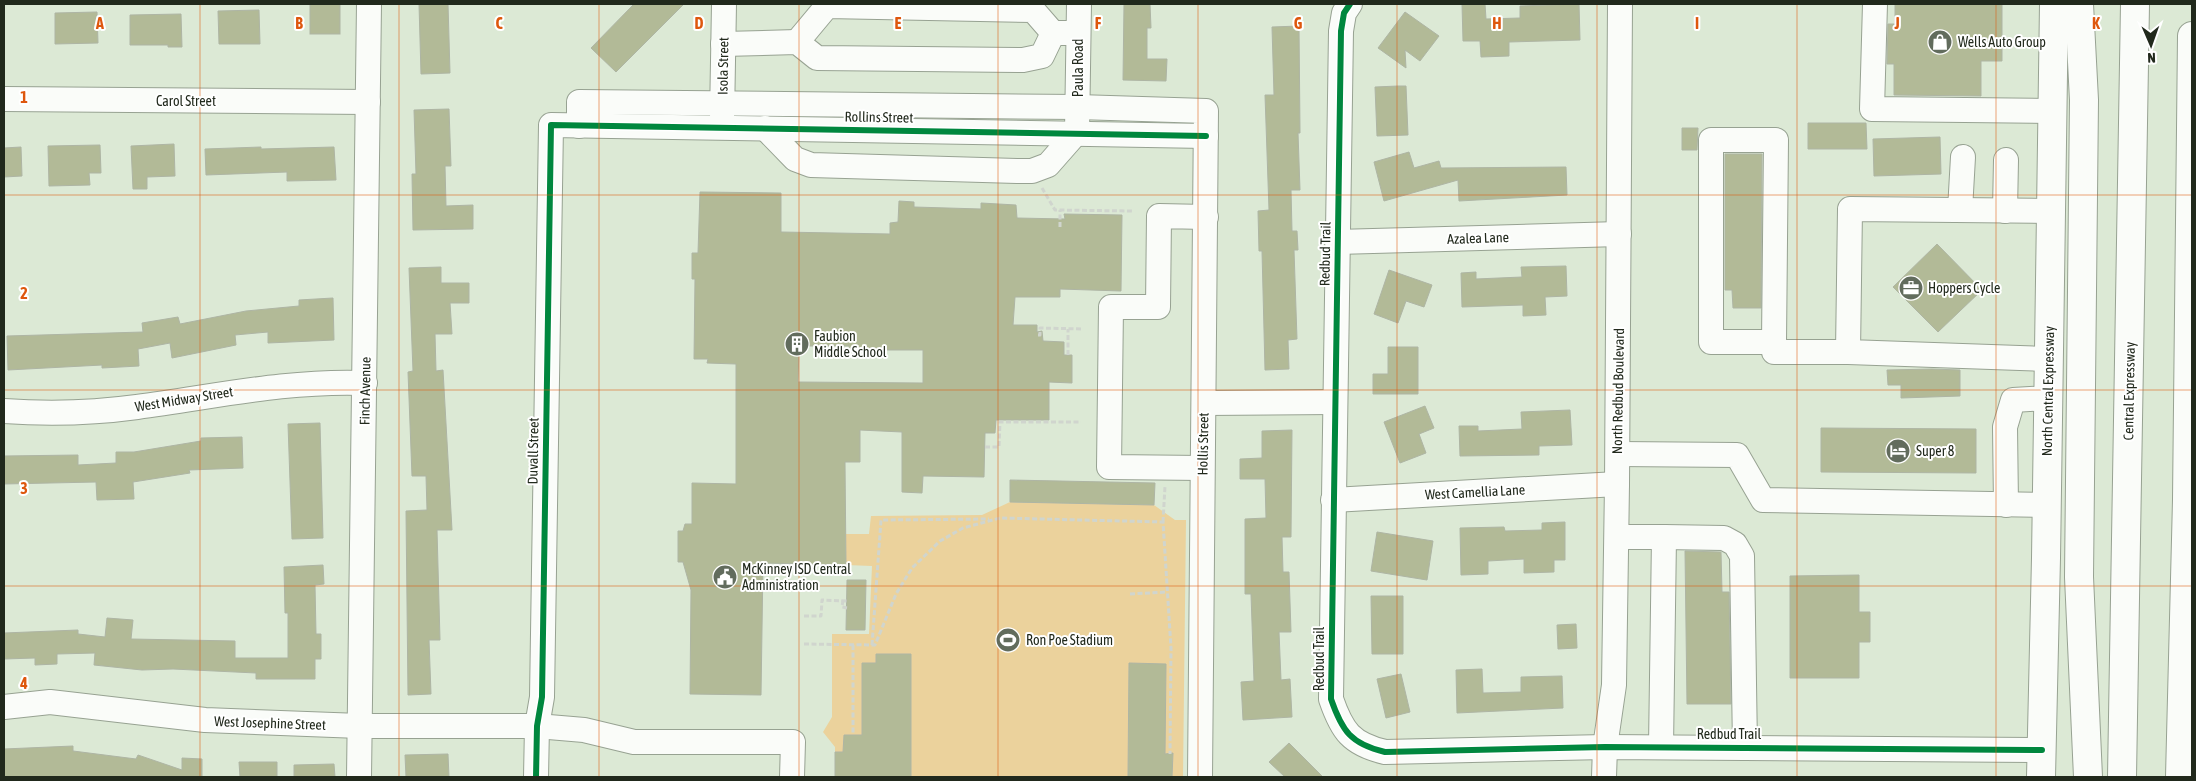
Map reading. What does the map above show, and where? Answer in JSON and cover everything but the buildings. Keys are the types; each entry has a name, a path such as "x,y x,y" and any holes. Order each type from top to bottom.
{"main road":[{"name":"North Central Expressway","path":"2041,777 2054,4"},
{"path":"2079,4 2084,100 2079,576 2088,777"},
{"name":"Central Expressway","path":"2122,777 2135,4"},
{"path":"2180,777 2186,500 2192,36"}],"street":[{"name":"Finch Avenue","path":"359,777 369,4"},
{"name":"Isola Street","path":"722,127 724,4"},
{"name":"Paula Road","path":"1077,132 1079,4"},
{"name":"Redbud Trail","path":"1350,4 1344,13 1341,31 1331,698 1343,728 1354,740 1368,748 1385,752 1605,747 2042,750"},
{"name":"North Redbud Boulevard","path":"1604,777 1605,747 1614,685 1620,234 1620,4"},
{"path":"1875,4 1872,109 2052,111"},
{"path":"797,42 828,6 1033,10 1053,33 1078,33"},
{"path":"723,44 797,42 818,58 1023,60 1042,56 1053,33"},
{"name":"Carol Street","path":"4,99 368,102"},
{"name":"Rollins Street","path":"579,126 579,102 1078,107 1206,111"},
{"name":"Hollis Street","path":"1200,777 1206,111"},
{"name":"Rollins Street","path":"551,126 1077,132 1206,136"},
{"name":"Duvall Street","path":"536,777 537,726 542,697 551,126"},
{"path":"765,128 795,159 811,166 1017,171 1032,171 1048,165 1077,132"},
{"path":"1774,342 1711,342 1711,140 1776,140 1774,352 1848,352 2048,359"},
{"path":"1960,210 1963,157"},
{"path":"2005,210 2006,160"},
{"path":"1848,352 1850,209 2050,211"},
{"path":"1202,468 1109,466 1111,307 1158,307 1159,216 1206,217"},
{"name":"Azalea Lane","path":"1337,242 1620,234"},
{"name":"West Midway Street","path":"4,411 85,413 138,408 244,389 331,382 365,383"},
{"path":"2006,505 2005,427 2013,400 2048,398"},
{"path":"1204,403 1335,402"},
{"path":"1618,454 1737,455 1763,500 2046,505"},
{"name":"West Camellia Lane","path":"1333,500 1617,484"},
{"path":"1616,537 1724,538 1735,544 1742,556 1744,747"},
{"path":"1661,747 1664,537"},
{"name":"West Josephine Street","path":"4,707 50,702 205,720 360,726 537,726 584,730 634,742 793,742 792,777"}],"path":[{"path":"1038,182 1055,210 1134,211"},
{"path":"1060,210 1060,226"},
{"path":"1038,335 1040,335 1040,328 1082,329"},
{"path":"1068,329 1068,355"},
{"path":"985,447 999,447 1000,422 1081,422"},
{"path":"1161,467 1171,648 1170,754"},
{"path":"872,645 881,520 1000,518 1163,522"},
{"path":"804,644 875,645 903,581 927,552 940,541 963,528 1000,518"},
{"path":"1130,594 1168,592"},
{"path":"804,616 821,616 822,600 845,601 842,607 847,608"},
{"path":"853,645 853,735"}],"shaded area":[{"name":"Ron Poe Stadium","path":"1010,502 1154,505 1175,520 1186,520 1183,777 835,777 835,747 823,732 832,717 832,634 869,634 872,566 846,565 846,534 869,534 871,516 982,515"}],"cycle path":[{"path":"1350,4 1344,13 1341,31 1331,699 1339,720 1349,734 1364,745 1385,752 1605,747 2042,750"},
{"path":"536,777 537,726 542,697 551,125 1206,136"}],"place":[{"name":"Wells Auto Group","path":"1940,42"},
{"name":"Hoppers Cycle","path":"1911,288"},
{"name":"Faubion Middle School","path":"797,344"},
{"name":"Super 8","path":"1898,451"},
{"name":"McKinney ISD Central Administration","path":"725,577"},
{"name":"Ron Poe Stadium","path":"1008,640"}]}
